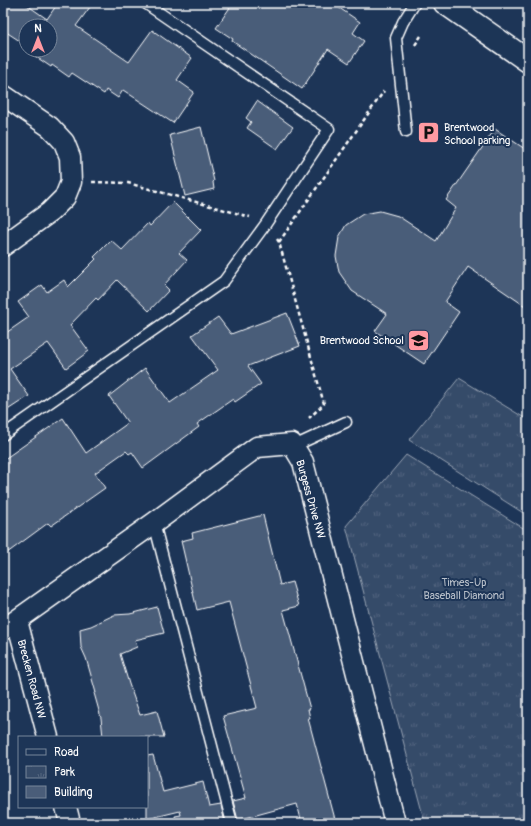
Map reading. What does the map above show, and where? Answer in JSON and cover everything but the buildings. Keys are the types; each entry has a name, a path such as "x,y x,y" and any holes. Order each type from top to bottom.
{"street":[{"path":"445,3 528,61"},
{"path":"3,95 50,127 64,142 70,157 70,182 64,197 50,212 3,246"},
{"name":"Burgess Drive NW","path":"10,625 154,523 257,447 292,444 303,462 395,823"},
{"name":"Brecken Road NW","path":"10,625 48,736"},
{"path":"66,808 70,823"}],"lane":[{"path":"3,435 224,281 265,225 329,129 145,3"},
{"path":"406,132 396,38 403,22 415,3"},
{"path":"294,446 346,422"},
{"path":"154,523 232,823"}],"path":[{"path":"279,242 421,36"}],"green space":[{"path":"459,378 528,420 528,516 409,440"},
{"name":"Times-Up Baseball Diamond","path":"406,455 528,531 528,823 425,823 346,526"}],"place":[{"name":"Brentwood School parking","path":"429,133"},
{"name":"Brentwood School","path":"419,340"}]}
